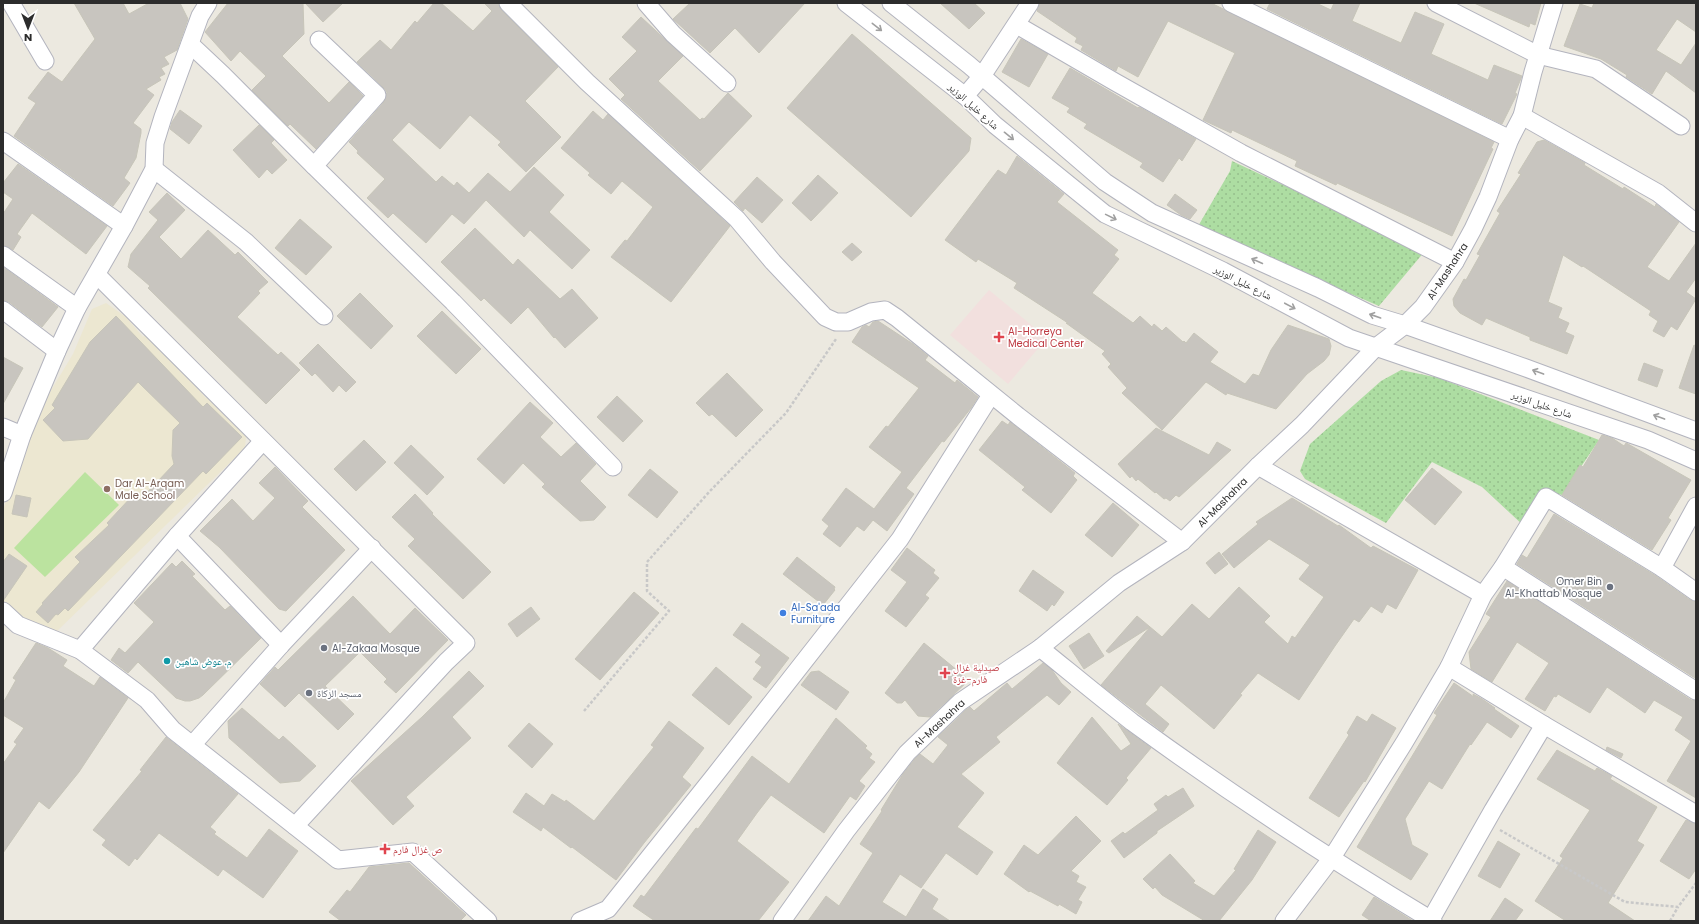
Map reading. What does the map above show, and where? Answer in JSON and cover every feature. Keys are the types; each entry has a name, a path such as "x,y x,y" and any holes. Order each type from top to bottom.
{"street":[{"path":"11,3 45,61"},
{"path":"508,3 587,82 737,220 773,262 825,317 836,322 848,322 871,312 885,310 897,318 991,395 1182,542"},
{"path":"646,3 673,34 727,83"},
{"name":"شارع خليل الوزير","path":"846,3 965,96 995,125 1105,214 1223,271 1349,338 1648,440 1696,461"},
{"path":"891,3 982,76 1105,182 1152,213 1318,288 1372,315 1405,325 1696,430"},
{"path":"965,96 982,76 1017,25 1030,3"},
{"path":"1231,3 1510,139"},
{"path":"1436,3 1538,55 1596,69 1681,126"},
{"name":"Al-Mashahra","path":"782,921 846,831 907,754 960,702 1040,648 1119,583 1182,542 1258,466 1302,425 1376,347 1405,325 1423,307 1455,262 1476,223 1510,139 1522,116 1538,55 1554,3"},
{"path":"3,493 22,435 57,351 77,308 97,275 154,169 155,143 190,44 200,7"},
{"path":"1017,25 1241,153 1455,262"},
{"path":"314,166 377,96 320,40"},
{"path":"190,44 229,80 314,166 453,302 613,467"},
{"path":"1522,116 1658,193 1696,223"},
{"path":"3,141 124,226"},
{"path":"154,169 246,242 324,316"},
{"path":"3,255 77,308"},
{"path":"97,275 466,643 446,662 295,826"},
{"path":"3,310 57,351"},
{"path":"580,921 608,909 900,539 991,395"},
{"path":"3,427 22,435"},
{"path":"80,650 177,536 263,440"},
{"path":"1258,466 1483,595"},
{"path":"1284,921 1331,859 1404,742 1449,667 1483,595 1503,567 1546,497 1662,568 1696,592"},
{"path":"1662,568 1696,506"},
{"path":"177,536 281,645"},
{"path":"193,744 281,645 372,548"},
{"path":"1503,567 1696,691"},
{"path":"3,611 18,625 80,650 147,700 174,730 338,860 413,852 488,921"},
{"path":"1040,648 1132,722 1331,859 1431,921 1486,822 1544,725"},
{"path":"1449,667 1544,725 1696,814"}],"path":[{"path":"584,711 668,611 647,591 647,562 710,491 786,413 848,322"},
{"path":"1486,822 1625,902 1678,907"},
{"path":"1670,921 1678,907 1696,883"}],"shaded area":[{"name":"Al-Horreya Medical Center","path":"989,290 1047,338 1008,384 950,335"},
{"name":"Dar Al-Arqam Male School","path":"106,303 126,317 143,337 147,333 206,398 210,396 250,433 246,437 245,448 54,634 3,606 3,511 27,430 73,354 92,309"}],"green space":[{"path":"1232,161 1425,251 1379,306 1197,228 1230,171"},
{"path":"1401,370 1439,378 1599,440 1562,495 1545,490 1524,526 1482,487 1432,462 1386,523 1305,479 1300,471 1310,444 1381,381"},
{"path":"85,472 119,505 45,577 14,548"}],"building":[{"path":"74,3 123,3 129,14 149,3 180,3 188,19 177,50 164,57 169,64 161,68 165,74 159,77 161,80 146,89 154,95 133,123 141,129 141,133 136,158 124,178 130,183 113,206 14,136 36,103 28,98 48,72 62,82 95,39"},
{"path":"228,3 303,3 304,34 282,56 329,103 349,82 363,96 316,149 290,124 288,126 252,90 266,76 240,51 231,61 205,32"},
{"path":"305,3 343,3 323,22"},
{"path":"434,3 441,3 473,31 492,11 484,3 498,3 501,10 558,67 525,101 561,137 526,172 498,145 501,142 470,115 440,149 409,122 392,140 436,182 442,176 454,186 457,182 469,193 488,173 510,192 534,167 564,195 549,212 590,250 572,269 530,230 524,237 486,200 464,224 452,214 426,243 393,213 388,218 367,198 385,179 357,153 358,151 349,142 384,102 387,92 357,62 380,40 391,50 415,21 417,23"},
{"path":"690,3 805,3 759,53 735,28 710,53 673,19"},
{"path":"940,3 974,3 985,13 969,29"},
{"path":"1040,3 1211,3 1494,142 1491,148 1493,149 1452,236 1337,183 1336,185 1295,166 1297,161 1232,130 1231,133 1203,120 1235,53 1168,21 1138,77 1118,66 1116,71 1081,50 1083,46 1075,42 1077,38 1037,11"},
{"path":"1270,3 1316,3 1331,10 1334,3 1360,3 1352,21 1401,43 1415,12 1444,24 1431,54 1488,80 1494,65 1522,76 1515,93 1517,94 1502,124 1267,9"},
{"path":"1474,3 1541,3 1535,25 1530,23 1529,27"},
{"path":"1594,3 1696,3 1696,32 1677,19 1656,50 1681,65 1696,43 1696,93 1666,71 1652,94 1626,77 1627,75 1601,59 1564,46 1580,4 1592,8"},
{"path":"641,17 683,56 658,81 700,120 702,118 704,119 728,93 752,116 700,171 621,99 625,95 609,79 637,51 622,37"},
{"path":"852,34 971,138 969,151 911,217 787,108"},
{"path":"1021,39 1048,54 1029,87 1002,72"},
{"path":"1070,68 1138,108 1139,107 1196,139 1182,161 1179,158 1163,182 1140,167 1143,163 1084,128 1087,124 1067,112 1070,108 1052,98"},
{"path":"180,110 202,126 189,144 170,129 172,122"},
{"path":"593,111 603,120 608,114 730,226 671,302 611,257 625,240 627,241 653,207 622,181 611,194 588,175 590,173 561,148"},
{"path":"259,125 274,140 271,143 287,160 272,174 267,169 259,178 233,150"},
{"path":"1544,140 1585,163 1584,165 1623,189 1624,187 1655,207 1656,204 1679,222 1647,267 1669,281 1696,243 1696,278 1686,292 1696,299 1677,330 1671,326 1664,337 1653,331 1658,321 1649,315 1651,311 1583,266 1582,267 1563,255 1548,302 1562,308 1558,318 1569,323 1565,332 1574,336 1567,354 1530,340 1530,337 1486,318 1482,325 1460,313 1454,306 1453,299 1480,255 1477,254 1500,213 1497,211 1521,174 1518,173 1537,142"},
{"path":"1017,156 1064,194 1057,202 1118,250 1114,255 1119,259 1092,293 1133,323 1140,316 1152,327 1154,324 1162,331 1166,327 1186,343 1194,333 1218,352 1210,362 1245,384 1253,374 1259,376 1271,350 1288,325 1329,339 1331,346 1329,355 1324,361 1307,374 1276,409 1227,393 1226,395 1206,382 1162,430 1122,393 1127,388 1108,367 1111,364 1102,354 1105,351 1066,323 1068,323 1014,288 1017,283 978,259 976,262 945,240 998,170 1006,175"},
{"path":"18,164 107,226 86,254 32,213 17,234 21,237 13,250 3,245 3,214 13,199 3,192 3,183"},
{"path":"818,175 838,193 811,221 792,203"},
{"path":"757,177 783,200 762,223 745,208 743,211 734,202"},
{"path":"167,193 185,210 159,237 181,259 208,230 235,255 238,252 268,282 258,291 260,293 237,317 278,355 281,352 300,370 266,404 148,288 150,286 128,267 131,254 158,220 149,212"},
{"path":"1175,194 1197,210 1190,219 1181,215 1167,205"},
{"path":"300,219 332,247 306,275 275,248"},
{"path":"475,228 513,265 518,259 560,299 572,289 598,318 565,348 555,337 554,338 528,307 511,324 484,298 481,301 441,262"},
{"path":"852,243 862,252 852,261 842,252"},
{"path":"3,267 58,307 42,327 9,302 3,300"},
{"path":"360,293 393,326 371,349 337,316"},
{"path":"442,311 481,349 456,374 417,336"},
{"path":"116,316 203,407 207,403 242,437 206,474 203,471 68,611 65,608 58,615 56,614 48,623 36,612 43,604 42,603 80,562 75,557 109,525 107,523 134,494 140,500 174,464 172,456 173,430 180,423 138,382 88,439 63,441 43,420 55,408 52,405 90,342"},
{"path":"878,321 913,344 928,356 925,360 955,383 957,380 978,397 971,408 944,442 942,441 906,488 914,494 887,531 873,520 864,531 857,526 840,547 823,534 829,526 822,520 846,488 874,509 902,472 869,447 886,426 888,427 919,388 852,342 862,327 866,325 869,327 873,322"},
{"path":"318,344 356,382 346,392 339,385 333,392 315,373 312,376 299,363"},
{"path":"1694,345 1696,346 1696,394 1679,388"},
{"path":"3,357 23,368 3,404"},
{"path":"1644,363 1663,370 1657,387 1638,380"},
{"path":"727,373 763,410 736,437 712,414 709,416 696,403"},
{"path":"617,396 643,421 623,442 597,417"},
{"path":"530,402 553,423 540,437 561,457 576,443 596,464 580,481 606,507 594,520 580,521 542,487 545,484 523,463 504,484 477,459"},
{"path":"1002,421 1008,425 1010,422 1075,473 1073,476 1077,480 1051,513 1022,490 1025,487 979,450"},
{"path":"1156,428 1209,455 1217,442 1231,450 1179,497 1176,495 1170,501 1166,498 1164,499 1156,492 1155,493 1138,479 1136,481 1132,476 1130,478 1118,464"},
{"path":"1602,435 1612,438 1624,446 1626,443 1628,444 1691,480 1668,518 1671,520 1652,550 1562,495 1580,465 1583,467"},
{"path":"364,440 386,462 356,491 334,469"},
{"path":"411,445 444,477 427,495 394,463"},
{"path":"275,467 308,501 302,507 345,550 286,611 279,609 219,547 200,531 232,499 253,521 275,498 259,483"},
{"path":"1432,468 1462,492 1435,525 1405,500"},
{"path":"650,469 678,492 657,518 628,495"},
{"path":"415,494 433,513 432,514 491,572 463,599 408,546 415,539 392,517"},
{"path":"16,495 31,498 27,517 12,514"},
{"path":"1292,498 1338,526 1339,525 1371,548 1373,546 1418,570 1396,609 1387,604 1382,613 1371,606 1359,622 1354,619 1299,700 1258,673 1214,729 1161,685 1145,704 1169,724 1163,732 1101,685 1150,627 1109,653 1106,651 1137,616 1162,637 1192,604 1209,619 1239,587 1270,616 1264,622 1288,644 1292,636 1295,638 1324,597 1299,579 1310,565 1269,539 1234,568 1222,554 1258,524 1256,522"},
{"path":"1113,503 1139,525 1112,557 1085,535"},
{"path":"1554,514 1656,576 1690,600 1696,602 1695,678 1517,564 1522,555 1527,558"},
{"path":"907,548 935,570 933,573 939,578 925,595 929,598 906,627 885,611 907,582 891,570"},
{"path":"1219,552 1228,564 1215,574 1206,563"},
{"path":"9,554 27,566 3,601 3,562"},
{"path":"797,557 835,587 835,590 823,605 783,574"},
{"path":"182,561 195,574 192,576 225,610 230,606 261,638 203,695 190,701 176,698 138,662 128,673 111,660 119,648 125,653 154,622 134,603 172,563 176,567"},
{"path":"1033,570 1064,592 1054,606 1052,604 1047,611 1019,591"},
{"path":"1507,581 1691,700 1696,701 1696,798 1667,781 1691,741 1675,730 1683,717 1654,700 1645,713 1607,687 1590,713 1558,694 1556,697 1554,696 1545,711 1525,699 1549,663 1517,642 1492,682 1471,669 1469,652 1491,617 1486,614"},
{"path":"634,592 659,613 600,680 575,659"},
{"path":"353,596 390,634 415,608 448,640 396,693 384,682 387,679 360,652 325,686 354,714 338,730 299,693 285,707 260,684 275,667 278,670"},
{"path":"531,607 540,619 517,637 508,624"},
{"path":"742,623 789,658 766,688 753,679 762,667 755,662 761,655 733,635"},
{"path":"1089,633 1104,656 1084,669 1069,646"},
{"path":"36,643 48,648 67,660 63,666 94,686 100,677 128,698 79,772 49,809 39,801 3,853 3,764 17,744 14,742 24,728 3,715 3,703 16,680 13,678"},
{"path":"924,643 969,680 930,717 918,716 905,700 902,703 897,703 885,693"},
{"path":"1043,663 1052,670 1061,683 1071,692 1059,705 1047,695 996,737 1000,742 961,774 984,793 957,827 993,852 977,875 946,853 921,888 900,874 882,902 906,917 923,889 938,899 932,909 950,921 808,921 826,896 839,906 873,853 860,844 882,811 881,810 903,774 914,760 920,754 933,764 948,745 938,737 966,710 970,707 974,711 1007,683 1012,689"},
{"path":"716,667 752,697 729,725 692,695"},
{"path":"469,671 484,686 452,717 471,738 406,797 414,806 393,825 351,781 422,717"},
{"path":"819,671 849,692 836,710 801,685 811,672"},
{"path":"1454,683 1474,697 1473,694 1482,699 1519,726 1511,738 1487,722 1471,745 1470,744 1442,789 1429,781 1405,819 1412,845 1428,854 1411,880 1357,847 1437,715 1434,713"},
{"path":"242,708 279,740 283,736 316,766 300,781 280,783 229,738 228,721"},
{"path":"1372,714 1396,728 1365,782 1364,781 1339,817 1309,798 1349,735 1347,733 1357,716 1367,722"},
{"path":"1092,717 1121,751 1131,744 1118,724 1151,748 1126,778 1128,780 1107,805 1057,763"},
{"path":"836,718 867,746 865,748 872,754 869,758 875,762 859,781 865,786 856,800 850,796 824,833 771,795 757,813 737,841 789,882 758,921 655,921 633,906 641,895 644,897 696,828 698,829 752,756 789,784"},
{"path":"669,721 704,748 682,777 691,785 616,880 543,827 541,831 513,812 526,793 544,806 552,794 565,802 566,800 594,821 654,747 651,745"},
{"path":"529,723 553,744 532,768 508,746"},
{"path":"166,737 238,794 210,827 216,832 214,834 247,858 269,829 298,851 263,898 223,869 218,876 159,833 137,860 135,858 129,866 102,845 106,840 93,830 142,771 140,770"},
{"path":"1607,747 1623,754 1621,758 1606,750"},
{"path":"1557,750 1595,771 1597,768 1612,776 1610,779 1657,807 1637,841 1644,845 1608,903 1635,921 1566,921 1535,901 1563,858 1560,856 1590,810 1537,779"},
{"path":"1183,788 1194,806 1157,831 1157,833 1124,858 1111,841 1123,832 1125,834 1158,810 1154,804 1166,795 1168,797"},
{"path":"1076,816 1101,841 1071,871 1079,876 1076,882 1086,887 1078,900 1082,902 1076,914 1059,904 1058,906 1030,891 1029,892 1004,874 1024,845 1038,855"},
{"path":"1686,820 1696,824 1696,869 1689,879 1660,861"},
{"path":"1258,830 1276,842 1252,880 1219,921 1205,921 1162,895 1155,887 1153,889 1143,879 1170,854 1195,881 1193,883 1214,896 1236,870 1234,869"},
{"path":"1498,841 1520,854 1500,888 1478,876"},
{"path":"409,863 466,915 460,921 341,921 329,912 347,890 350,892 369,867"},
{"path":"1374,897 1413,921 1371,921 1362,915"},
{"path":"1505,898 1523,910 1515,921 1490,921"}],"place":[{"name":"Al-Horreya Medical Center","path":"999,337"},
{"name":"Dar Al-Arqam Male School","path":"107,489"},
{"name":"Omer Bin Al-Khattab Mosque","path":"1610,587"},
{"name":"Al-Sa'ada Furniture","path":"783,613"},
{"name":"Al-Zakaa Mosque","path":"324,648"},
{"name":"م. عوض شاهين","path":"167,661"},
{"name":"صيدلية غزال فارم-غزة","path":"945,673"},
{"name":"مسجد الزكاة","path":"309,693"},
{"name":"ص غزال فارم","path":"385,849"}]}
